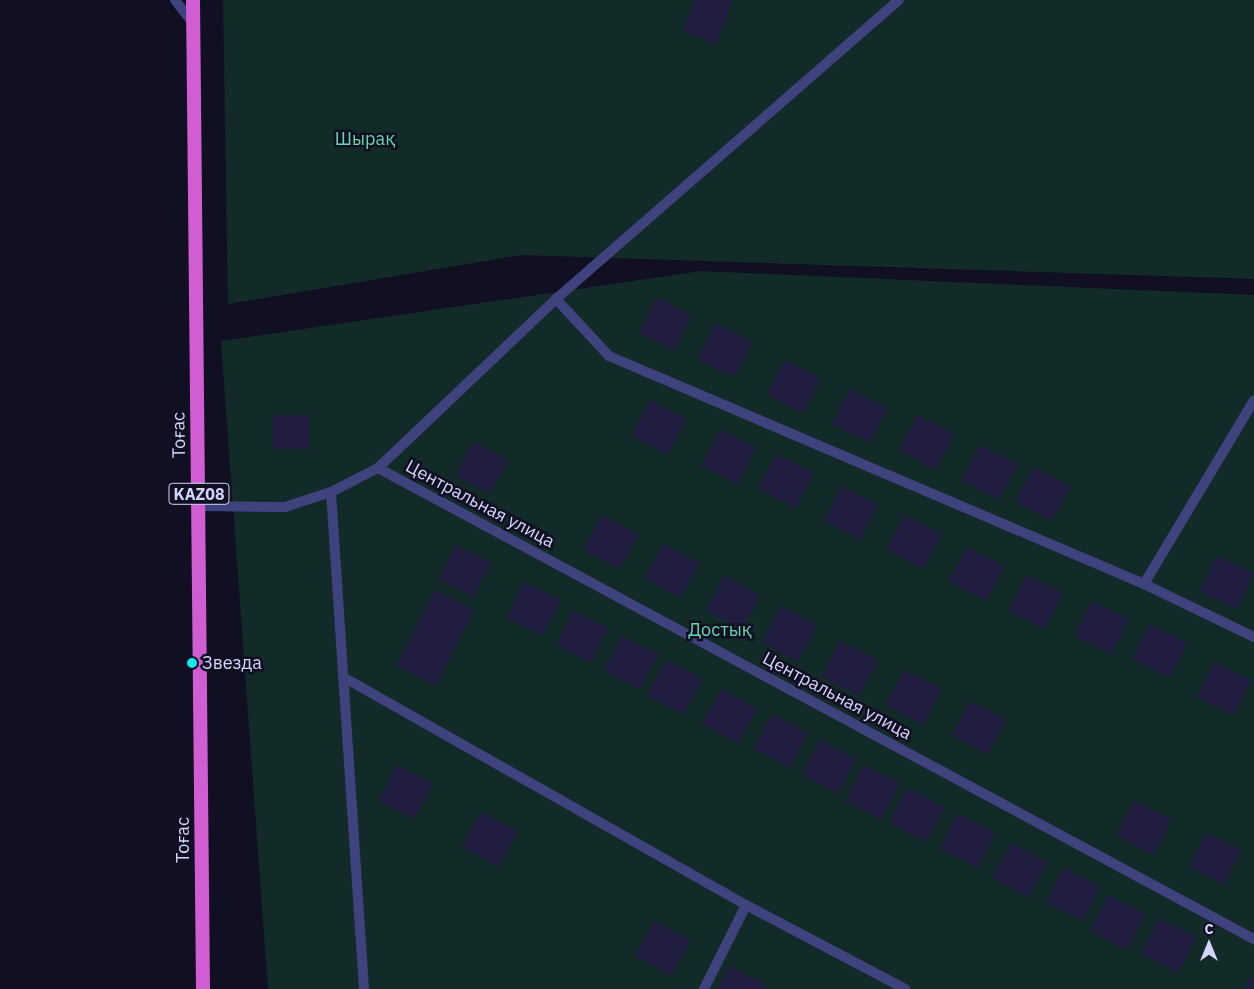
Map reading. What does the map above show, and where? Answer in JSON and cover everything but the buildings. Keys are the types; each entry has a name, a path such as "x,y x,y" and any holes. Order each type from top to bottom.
{"highway":[{"name":"Тоғас","path":"193,0 203,989"}],"street":[{"path":"175,0 193,23"},
{"path":"199,506 285,507 332,492 378,468 556,299 899,0"},
{"path":"556,299 609,356 1144,584 1254,637"},
{"path":"1144,584 1254,400"},
{"name":"Центральная улица","path":"378,468 1254,939"},
{"path":"332,492 364,989"},
{"path":"343,677 746,905 905,989"},
{"path":"704,989 746,905"}],"green space":[{"name":"Шырақ","path":"223,0 1254,0 1254,279 521,255 228,304"},
{"name":"Достық","path":"701,271 1254,295 1254,989 268,989 221,341"}],"place":[{"name":"Звезда","path":"192,663"}]}
